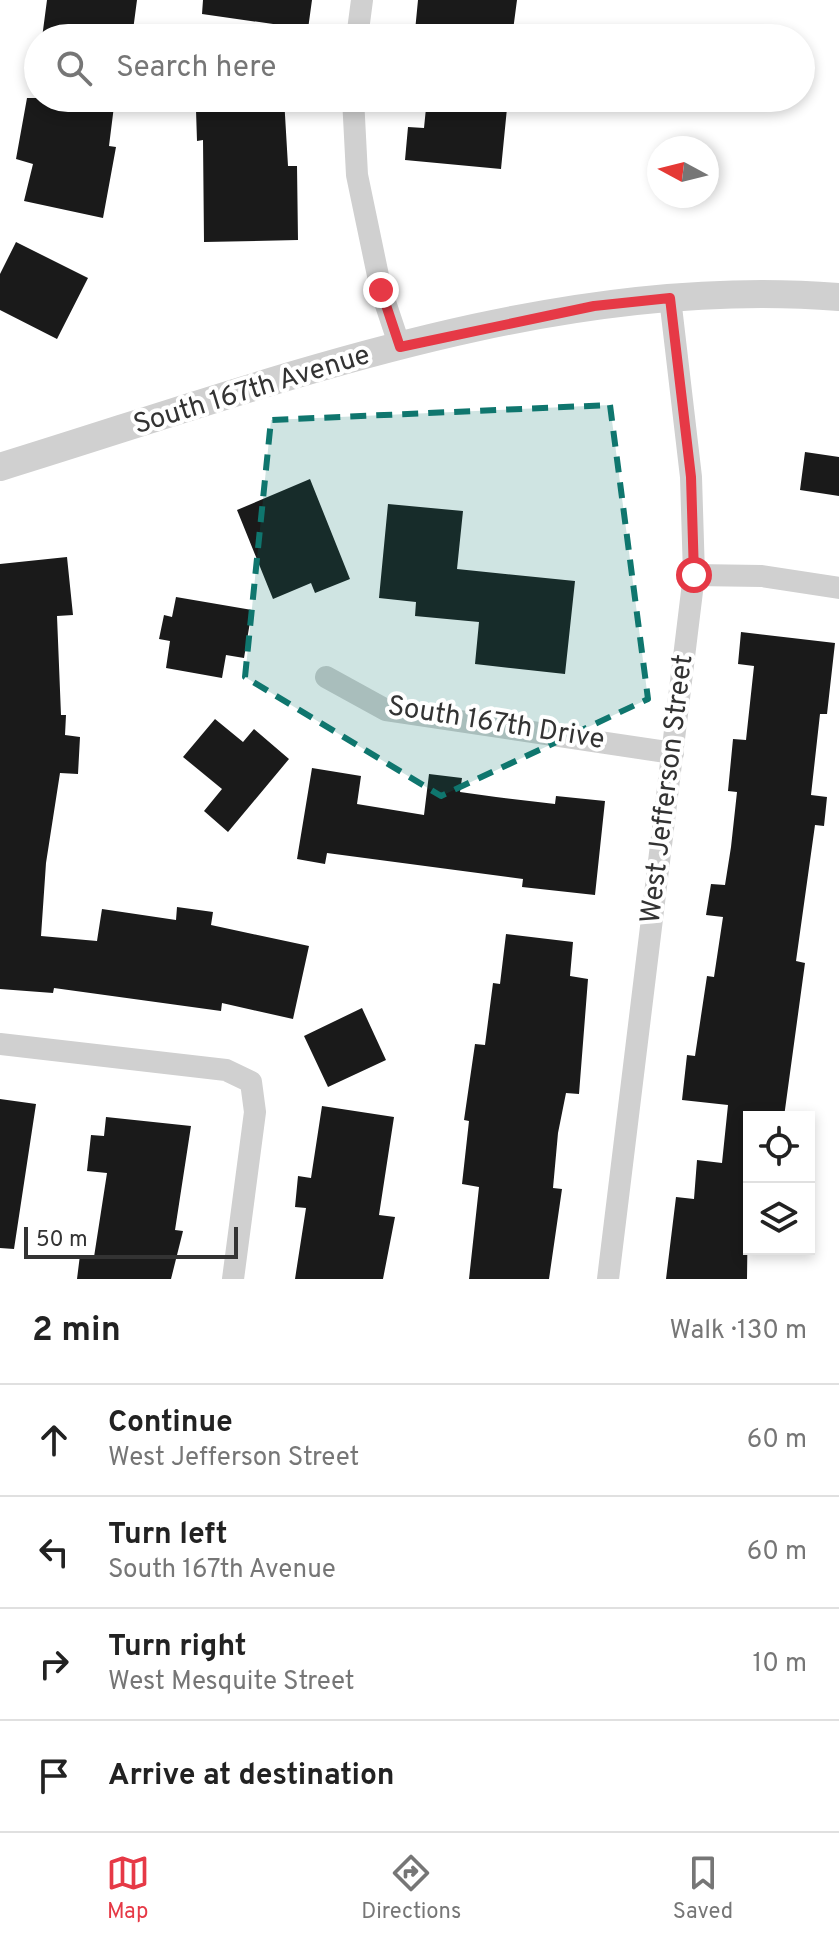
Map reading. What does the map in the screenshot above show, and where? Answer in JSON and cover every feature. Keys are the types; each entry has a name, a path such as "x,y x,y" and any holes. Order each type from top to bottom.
{"street":[{"path":"359,24 362,0"},
{"path":"354,112 357,175 381,290 400,347"},
{"name":"South 167th Avenue","path":"0,467 400,347 594,306 670,298 792,293 839,297"},
{"name":"West Jefferson Street","path":"608,1279 694,575 691,477 670,298"},
{"path":"694,575 762,576 839,588"},
{"name":"South 167th Drive","path":"326,677 386,710 673,753"},
{"path":"0,1044 226,1070 251,1082 255,1112 233,1279"}],"highlighted area":[{"path":"610,405 648,699 441,796 245,677 271,420"}],"building":[{"path":"47,0 137,0 134,24 44,24"},
{"path":"203,0 312,0 309,24 273,24 202,14"},
{"path":"418,0 517,0 514,24 416,24"},
{"path":"24,112 113,112 109,146 116,147 103,218 24,201 33,164 16,159"},
{"path":"196,112 285,112 288,166 297,166 298,240 204,242 203,140 197,141"},
{"path":"426,112 507,112 501,169 405,160 408,127 424,128"},
{"path":"16,242 88,278 57,339 0,310 0,274"},
{"path":"805,452 839,457 839,496 800,490"},
{"path":"310,479 350,579 315,593 311,583 273,599 237,510"},
{"path":"388,504 463,511 457,569 575,581 565,674 475,664 479,622 415,616 416,602 379,598"},
{"path":"67,557 73,615 57,616 61,715 66,715 65,735 80,737 78,774 60,773 46,863 41,936 97,941 102,909 176,920 177,907 213,912 211,925 309,946 293,1019 222,1003 221,1011 54,988 53,993 0,989 0,564"},
{"path":"176,597 252,610 244,658 226,655 222,678 166,668 170,641 159,639 164,615 172,617"},
{"path":"741,632 835,643 827,714 820,714 811,795 827,797 824,826 815,825 796,961 805,963 785,1111 743,1111 743,1255 747,1255 747,1279 666,1279 676,1197 694,1199 697,1160 722,1163 728,1105 682,1100 687,1055 695,1056 707,976 714,977 723,917 706,915 711,884 725,885 731,847 737,792 728,791 733,739 746,740 754,666 738,664"},
{"path":"215,719 243,742 254,729 289,759 228,832 204,811 222,789 183,757"},
{"path":"312,768 361,776 357,804 424,815 429,774 462,778 460,792 555,804 556,796 605,801 595,895 522,887 523,879 327,853 325,864 297,859"},
{"path":"506,934 573,942 570,976 588,979 579,1094 566,1093 558,1133 553,1188 562,1189 549,1279 469,1279 479,1187 462,1184 469,1121 464,1120 475,1044 485,1045 493,983 500,984"},
{"path":"362,1008 386,1060 328,1087 304,1036"},
{"path":"0,1099 36,1104 14,1249 0,1248"},
{"path":"322,1106 394,1117 379,1215 395,1217 383,1279 295,1279 306,1208 295,1207 298,1176 311,1178"},
{"path":"106,1117 191,1126 175,1230 183,1231 171,1279 77,1279 80,1255 94,1257 107,1173 87,1171 91,1135 104,1136"}],"route":[{"path":"381,290 400,347 594,306 670,298 691,477 694,575"}]}
